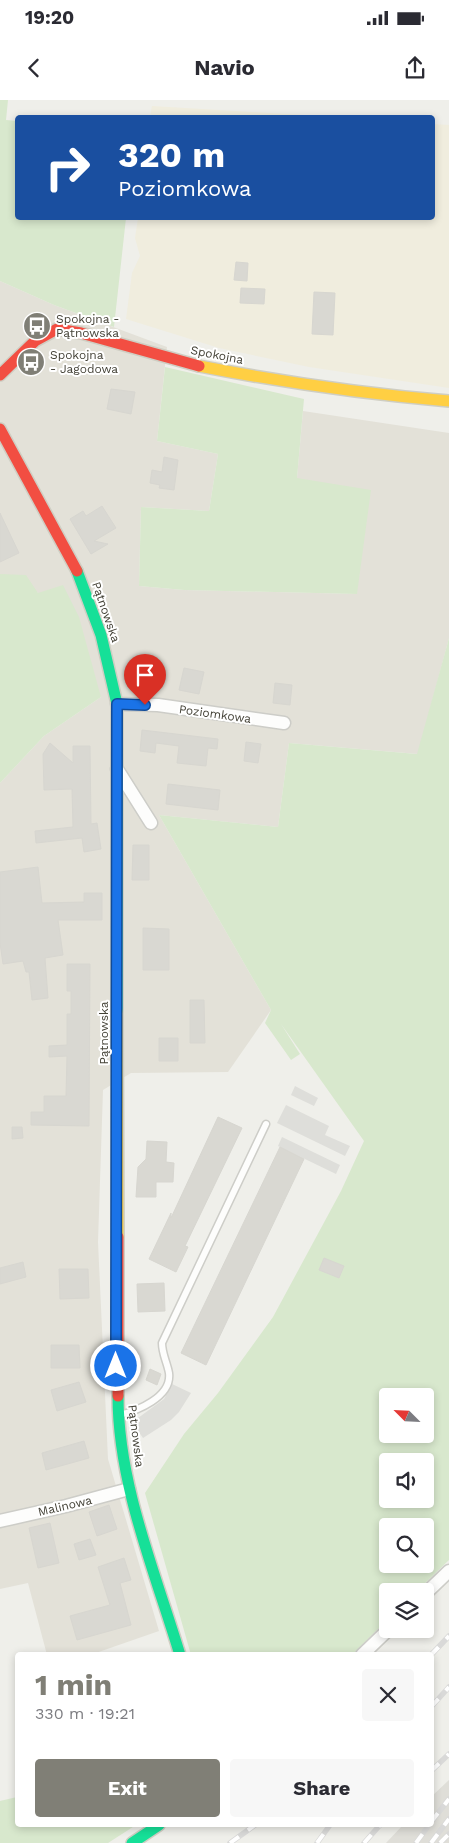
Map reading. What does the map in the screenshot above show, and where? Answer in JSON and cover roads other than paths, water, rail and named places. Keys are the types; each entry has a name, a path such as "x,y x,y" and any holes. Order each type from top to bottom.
{"street":[{"name":"Spokojna","path":"0,375 35,341 57,329 81,333 185,363 266,379 390,396 449,401"},
{"name":"Pątnowska","path":"0,429 75,566 101,636 117,704 118,1416 129,1489 179,1652"},
{"name":"Poziomkowa","path":"117,704 158,705 284,723"},
{"path":"117,769 151,823"},
{"name":"Malinowa","path":"0,1521 129,1489"},
{"path":"434,1585 449,1571"},
{"path":"365,1652 380,1638"},
{"path":"132,1843 156,1827"}],"lane":[{"path":"118,1416 140,1409 159,1397 164,1390 169,1376 162,1353 162,1343 266,1124"}],"railway":[{"path":"434,1652 449,1636"},
{"path":"434,1704 449,1687"},
{"path":"434,1768 449,1754"},
{"path":"434,1818 449,1799"},
{"path":"431,1843 449,1819"},
{"path":"230,1843 252,1827"},
{"path":"317,1843 329,1827"},
{"path":"364,1843 378,1827"},
{"path":"416,1843 428,1827"},
{"path":"440,1843 449,1834"}],"place":[{"name":"Spokojna - Pątnowska","path":"37,326"},
{"name":"Spokojna - Jagodowa","path":"31,362"}]}
